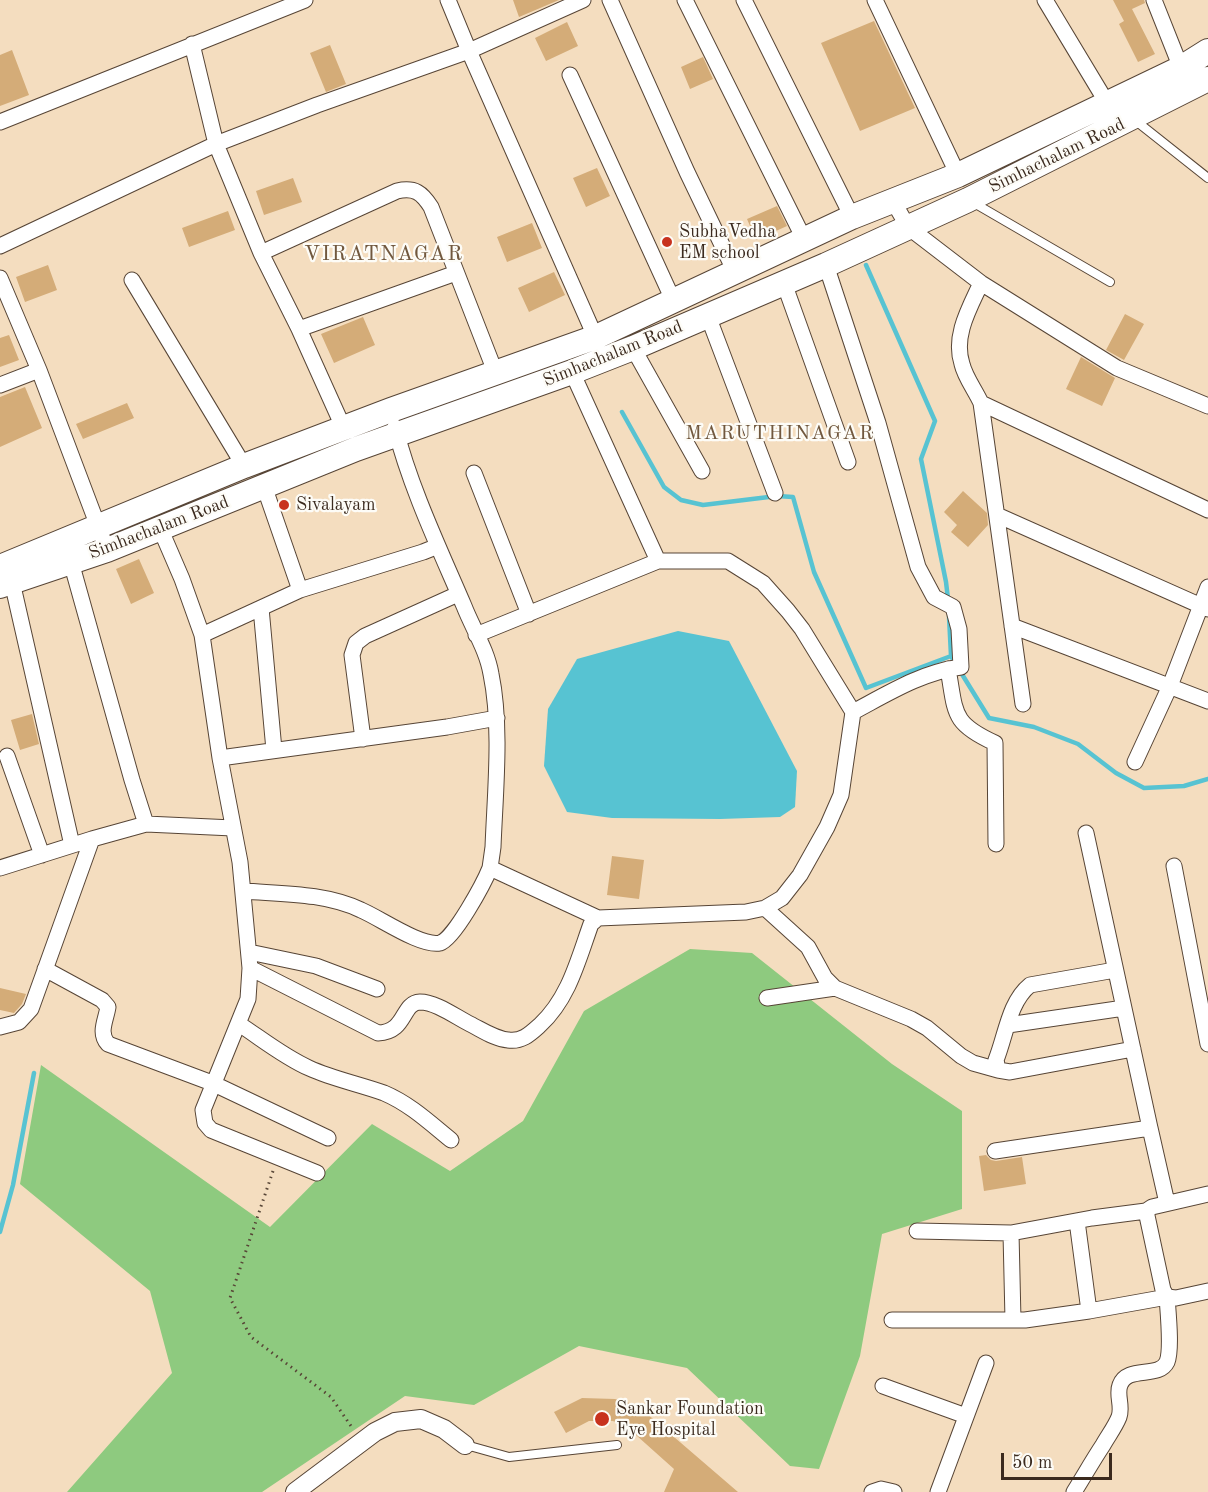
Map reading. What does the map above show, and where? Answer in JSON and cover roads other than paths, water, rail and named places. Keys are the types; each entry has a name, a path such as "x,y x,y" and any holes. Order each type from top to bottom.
{"main road":[{"path":"4,578 15,562 98,526 244,466 391,410 596,337 852,217 958,175 1107,103 1193,79 1208,51"},
{"name":"Simhachalam Road","path":"4,578 71,562 107,550 264,486 633,348 826,265 968,200 1132,118 1193,79"}],"street":[{"path":"0,122 305,0"},
{"path":"448,0 468,51 605,359"},
{"path":"0,246 216,144 468,51 583,0"},
{"path":"610,0 687,172 735,272"},
{"path":"685,0 804,239"},
{"path":"744,0 852,217"},
{"path":"875,0 958,175"},
{"path":"1045,0 1107,103"},
{"path":"1154,0 1193,79"},
{"path":"192,44 216,144 261,253 299,329 344,429"},
{"path":"570,75 673,300"},
{"path":"261,253 397,191 409,189 417,191 431,207 496,374"},
{"path":"893,201 908,227 981,283 1117,368 1208,406"},
{"path":"826,265 878,423 918,567 941,601 953,606 959,629 954,668 955,712 964,726 976,735 995,743 996,844"},
{"path":"299,329 456,273"},
{"path":"0,278 39,370 107,550"},
{"path":"132,280 244,466"},
{"path":"784,282 848,462"},
{"path":"981,283 965,319 958,343 962,366 981,402 1023,704"},
{"path":"708,316 775,493"},
{"path":"633,348 702,471"},
{"path":"0,385 39,370"},
{"path":"572,372 658,561"},
{"path":"981,402 1208,510"},
{"path":"244,891 327,899 359,909 424,942 438,943 449,937 482,888 490,868 493,847 497,718 492,675 487,657 438,546 397,435 391,410"},
{"path":"474,473 529,614"},
{"path":"264,486 300,590"},
{"path":"997,515 1205,608"},
{"path":"160,528 202,634 220,758 244,891 249,960 248,999 212,1083 203,1110 205,1124 211,1130 317,1173"},
{"path":"202,634 300,590 438,546"},
{"path":"476,635 658,561 728,561 763,583 776,596 802,629 853,712 841,795 827,827 800,875 782,898 765,908 746,912 598,918 490,868"},
{"path":"71,562 146,824"},
{"path":"4,578 72,845"},
{"path":"1135,762 1205,608 1208,588"},
{"path":"363,739 352,655 356,643 365,636 458,594"},
{"path":"261,608 274,750"},
{"path":"1012,626 1208,701"},
{"path":"853,712 895,690 954,668"},
{"path":"220,758 497,718"},
{"path":"7,756 42,855"},
{"path":"0,868 146,824 233,828"},
{"path":"1086,833 1167,1203"},
{"path":"0,1027 19,1022 31,1009 92,839"},
{"path":"1174,866 1208,1044"},
{"path":"765,908 808,946 825,978 834,988 911,1019 927,1028 973,1064 1010,1072 1133,1049"},
{"path":"249,960 378,1033 389,1032 397,1027 409,1006 418,1002 431,1005 497,1038 507,1041 516,1040 527,1037 556,1008 567,992 591,924 598,918"},
{"path":"249,960 316,966 377,989"},
{"path":"45,969 102,1000 108,1007 102,1030 103,1038 108,1044 212,1083 328,1138"},
{"path":"998,1070 996,1060 1022,991 1030,985 1116,970"},
{"path":"767,998 834,988"},
{"path":"1008,1024 1124,1008"},
{"path":"239,1024 302,1065 384,1093 400,1101 452,1140"},
{"path":"994,1151 1150,1128"},
{"path":"917,1231 1011,1233 1146,1211 1152,1207 1208,1194"},
{"path":"1074,1492 1119,1415 1120,1384 1124,1378 1132,1374 1157,1370 1167,1361 1169,1349 1167,1297 1163,1290 1146,1211"},
{"path":"1077,1221 1089,1311"},
{"path":"1011,1233 1013,1320"},
{"path":"892,1320 1013,1320 1089,1311 1208,1291"},
{"path":"938,1492 986,1363"},
{"path":"884,1386 966,1416"},
{"path":"295,1492 375,1432 395,1422 421,1419 444,1429 465,1445"},
{"path":"872,1492 881,1489 894,1492"}],"lane":[{"path":"1132,118 1208,178"},
{"path":"968,200 1110,282"},
{"path":"465,1445 509,1457 617,1445"}],"water":[{"path":"678,631 729,641 797,771 795,807 780,817 720,819 612,818 567,812 544,766 548,709 577,659"}],"waterway":[{"path":"866,265 935,421 921,459 948,599"},
{"path":"622,412 664,487 681,500 703,505 777,496 793,497 814,572 866,688 951,656 956,664"},
{"path":"949,616 951,656"},
{"path":"960,671 989,718 1034,727 1078,744 1116,773 1144,788 1184,786 1208,779"},
{"path":"0,1232 13,1185 34,1073"}],"place":[{"name":"SubhaVedha EM school","path":"667,242"},
{"name":"Sivalayam","path":"284,505"},
{"name":"Sankar Foundation Eye Hospital","path":"602,1419"}],"district":[{"name":"VIRATNAGAR","path":"384,254"},
{"name":"MARUTHINAGAR","path":"780,434"}]}
